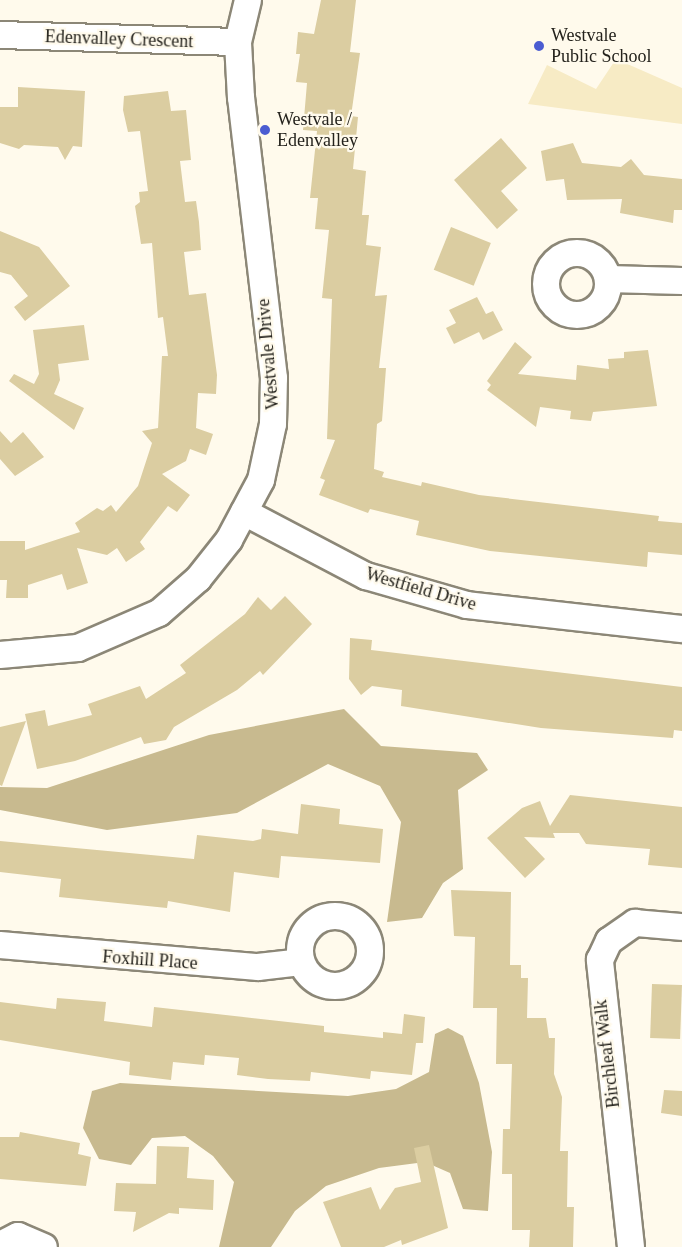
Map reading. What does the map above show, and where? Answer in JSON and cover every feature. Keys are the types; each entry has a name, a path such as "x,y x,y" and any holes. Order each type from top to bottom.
{"street":[{"name":"Westvale Drive","path":"0,655 78,648 159,613 198,579 244,512 261,480 273,424 274,378 238,42 248,0"},
{"name":"Edenvalley Crescent","path":"0,35 238,42"},
{"path":"608,279 682,281"},
{"name":"Westfield Drive","path":"244,512 366,576 467,605 682,629"},
{"name":"Birchleaf Walk","path":"631,1247 600,960 609,941 635,924 682,927"},
{"name":"Foxhill Place","path":"0,945 258,967 301,962"},
{"path":"0,1245 18,1236 44,1247"}],"shaded area":[{"path":"616,59 682,88 682,124 528,104 547,65 596,89"},
{"path":"344,709 381,746 477,753 488,770 458,790 463,869 443,883 422,918 387,922 401,822 380,786 328,764 237,813 107,830 0,810 0,787 47,788 209,735"},
{"path":"448,1028 463,1036 479,1083 492,1152 488,1211 463,1209 450,1173 425,1162 379,1168 326,1186 295,1211 271,1247 219,1247 234,1182 213,1156 185,1136 152,1138 131,1165 99,1159 83,1128 92,1091 120,1083 348,1096 396,1089 429,1072 435,1034"}],"building":[{"path":"321,0 356,0 350,52 360,53 351,116 358,117 353,169 366,171 362,215 369,215 366,245 381,247 375,296 387,295 379,368 386,368 382,421 377,424 374,469 384,472 382,477 421,486 422,482 479,495 659,516 658,521 682,523 682,555 648,552 647,567 490,551 416,535 419,521 370,509 368,513 319,495 325,480 320,478 335,440 327,439 332,299 322,298 329,230 315,229 318,198 310,198 317,131 303,130 307,83 296,82 300,54 296,54 298,32 314,34"},
{"path":"18,87 85,91 82,147 73,146 65,160 58,147 24,145 19,149 0,143 0,107 18,107"},
{"path":"168,91 171,111 186,110 191,160 180,161 185,202 196,201 201,250 184,252 189,295 206,293 217,375 216,394 198,393 196,428 213,434 206,455 190,449 186,461 162,474 190,495 177,512 168,506 140,542 145,549 126,562 117,548 107,555 77,548 88,583 67,590 62,574 28,585 28,598 6,598 7,580 0,580 0,541 25,541 25,550 80,532 75,523 97,508 103,511 111,505 116,512 138,486 152,443 142,431 158,428 162,356 168,356 163,317 158,318 152,243 141,244 135,206 140,202 139,192 148,191 140,131 128,132 123,110 124,96"},
{"path":"501,138 527,168 501,191 518,210 497,229 454,180"},
{"path":"573,143 582,163 621,167 631,159 644,175 682,179 682,210 674,210 673,223 620,213 622,199 567,200 564,179 546,181 541,151"},
{"path":"451,227 491,243 474,286 434,270"},
{"path":"0,231 39,247 70,286 25,321 14,307 28,296 11,275 0,272"},
{"path":"477,297 486,314 493,311 503,330 483,340 479,332 454,344 446,328 456,323 449,310"},
{"path":"84,325 89,360 58,364 60,380 54,394 84,408 74,430 9,381 14,374 34,384 39,374 33,330"},
{"path":"515,342 532,357 518,374 576,380 577,365 609,369 608,359 624,358 624,352 648,350 657,406 593,412 591,421 570,419 571,411 540,407 536,427 487,390 491,385 487,381"},
{"path":"0,431 11,443 23,432 44,457 15,476 0,459"},
{"path":"285,596 312,624 263,675 260,671 237,690 174,727 166,740 144,744 141,737 75,761 37,769 25,714 45,710 48,726 92,715 88,704 140,686 146,699 186,673 180,665 245,614 258,597 271,610"},
{"path":"350,638 372,640 371,650 682,687 682,731 674,730 673,738 541,728 401,706 402,690 372,686 361,695 349,679"},
{"path":"26,721 2,786 0,785 0,727"},
{"path":"570,795 682,807 682,868 648,865 650,849 586,844 579,833 553,833 555,838 524,837 545,859 525,878 487,838 522,808 540,801 550,826"},
{"path":"301,804 340,809 339,824 383,829 380,863 281,856 279,878 234,872 230,912 168,901 167,908 59,897 61,879 0,872 0,841 194,859 197,835 253,841 261,839 262,829 298,834"},
{"path":"451,890 511,892 510,965 521,965 521,978 528,978 527,1018 546,1018 549,1038 555,1038 554,1074 562,1097 560,1151 568,1151 567,1207 574,1207 573,1247 529,1247 530,1230 512,1230 512,1174 502,1174 503,1129 510,1129 512,1064 496,1064 497,1008 473,1008 475,937 454,936"},
{"path":"652,984 682,985 680,1039 650,1038"},
{"path":"57,998 106,1002 104,1021 152,1027 154,1007 324,1026 324,1032 383,1038 383,1032 402,1034 404,1014 425,1017 423,1043 416,1043 412,1075 371,1071 370,1079 311,1072 310,1081 237,1075 239,1058 205,1055 204,1065 173,1062 171,1080 129,1075 130,1062 0,1040 0,1002 56,1009"},
{"path":"664,1090 682,1091 682,1116 661,1113"},
{"path":"20,1132 80,1143 78,1154 91,1157 86,1186 0,1179 0,1137 19,1137"},
{"path":"429,1145 448,1228 402,1245 401,1240 384,1247 341,1247 323,1202 371,1187 380,1210 395,1188 421,1182 414,1148"},
{"path":"157,1146 189,1147 187,1178 214,1180 213,1210 179,1208 179,1214 169,1213 133,1232 136,1212 114,1211 116,1183 156,1184"}],"place":[{"name":"Westvale Public School","path":"539,46"},
{"name":"Westvale / Edenvalley","path":"265,130"}]}
